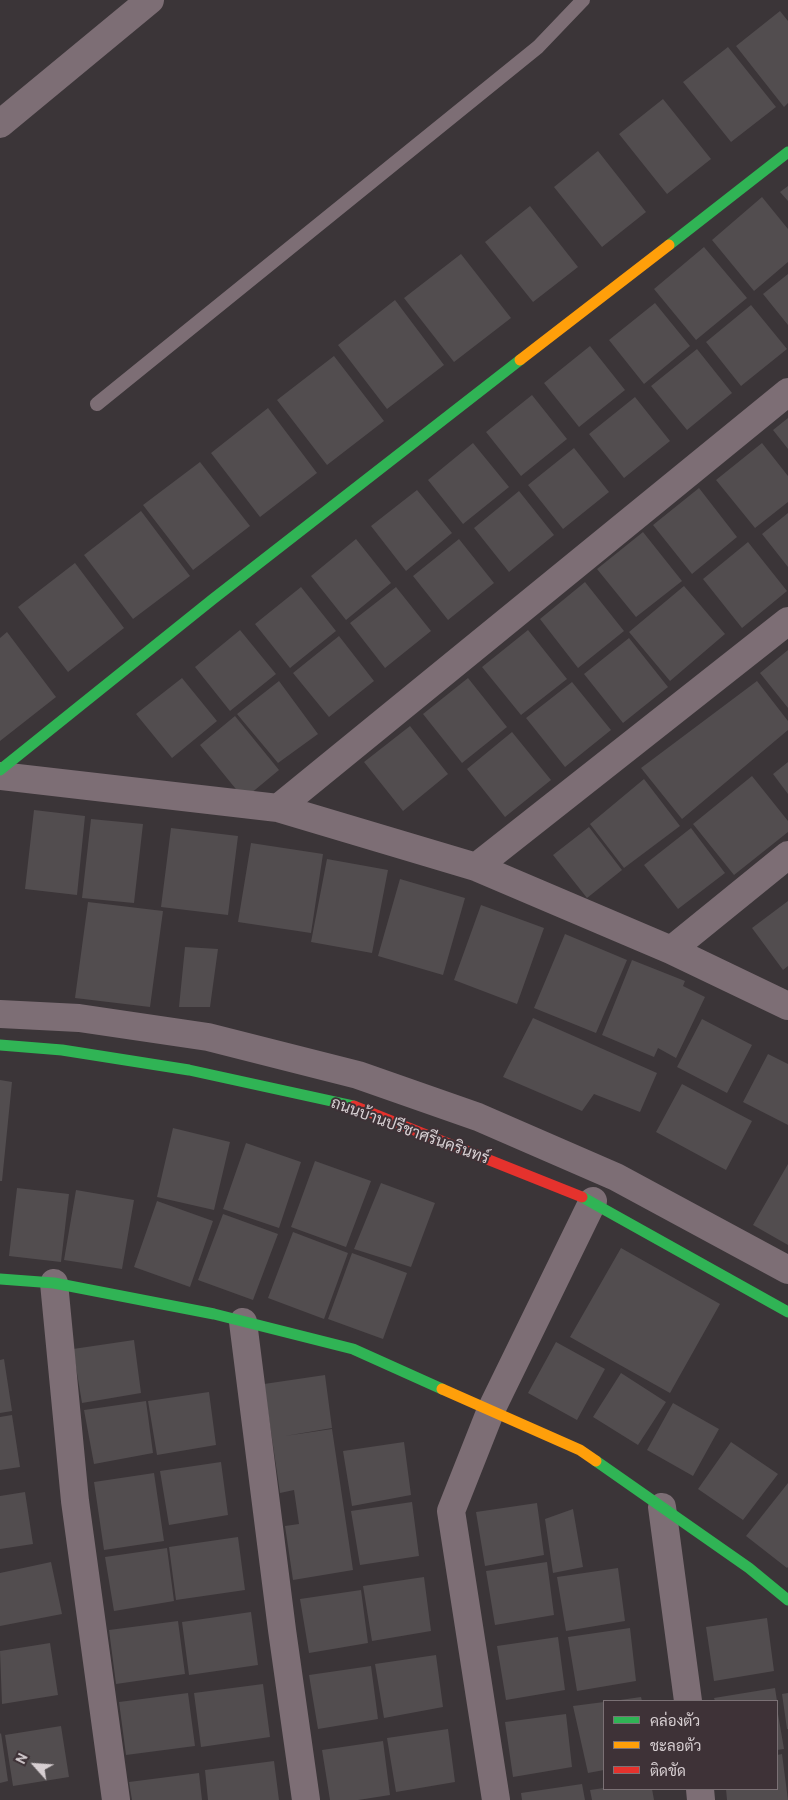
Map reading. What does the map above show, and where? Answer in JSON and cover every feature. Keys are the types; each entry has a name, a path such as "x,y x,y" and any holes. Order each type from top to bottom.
{"street":[{"path":"0,124 150,0"},
{"path":"0,770 213,599 788,152"},
{"path":"278,808 788,392"},
{"path":"476,868 788,621"},
{"path":"0,776 278,808 476,868 671,950 788,1006"},
{"path":"671,950 788,855"},
{"name":"ถนนบ้านปรีชาศรีนครินทร์","path":"0,1014 79,1018 208,1037 358,1075 478,1118 616,1176 788,1270"},
{"name":"ถนนบ้านปรีชาศรีนครินทร์","path":"0,1045 62,1050 189,1070 348,1104 593,1201 788,1312"},
{"path":"496,1800 451,1511 490,1410 593,1201"},
{"path":"0,1279 54,1283 243,1322 353,1349 580,1450 749,1568 788,1600"},
{"path":"54,1283 75,1501 116,1800"},
{"path":"243,1322 282,1630 306,1800"},
{"path":"662,1507 688,1700"}],"lane":[{"path":"97,404 538,47 584,0"}],"building":[{"path":"780,11 788,21 788,103 784,107 736,46"},
{"path":"728,47 776,107 731,142 683,82"},
{"path":"663,99 711,159 667,194 619,134"},
{"path":"598,151 646,212 602,247 554,187"},
{"path":"788,186 788,201 780,192"},
{"path":"762,197 788,229 788,262 754,291 712,240"},
{"path":"530,206 578,267 533,302 485,242"},
{"path":"704,247 747,298 696,340 654,289"},
{"path":"461,254 511,318 454,362 404,298"},
{"path":"788,274 788,325 763,294"},
{"path":"395,300 444,365 387,409 338,345"},
{"path":"655,303 690,346 644,384 609,340"},
{"path":"751,305 787,349 741,386 706,342"},
{"path":"590,346 625,390 579,427 544,383"},
{"path":"697,349 732,393 687,430 651,386"},
{"path":"334,356 384,421 327,465 277,400"},
{"path":"532,395 567,439 521,476 486,432"},
{"path":"635,397 670,441 624,478 589,434"},
{"path":"268,408 317,473 260,517 211,453"},
{"path":"788,418 788,449 773,430"},
{"path":"473,443 509,487 463,524 428,480"},
{"path":"762,443 788,476 788,502 755,528 716,480"},
{"path":"574,448 609,492 563,529 528,485"},
{"path":"200,462 250,526 193,570 143,505"},
{"path":"699,488 737,537 692,574 653,525"},
{"path":"417,490 452,533 406,571 371,526"},
{"path":"519,491 554,535 509,572 474,528"},
{"path":"141,511 190,576 133,619 84,555"},
{"path":"788,513 788,567 762,534"},
{"path":"643,532 682,581 636,617 597,569"},
{"path":"356,539 391,583 346,620 311,576"},
{"path":"459,539 494,583 448,620 413,576"},
{"path":"748,542 787,591 742,628 703,579"},
{"path":"75,563 124,628 68,672 18,607"},
{"path":"585,582 624,631 578,668 540,619"},
{"path":"684,586 725,634 670,681 629,632"},
{"path":"301,587 336,631 290,668 255,624"},
{"path":"396,587 431,631 385,668 350,623"},
{"path":"240,630 276,674 230,711 195,667"},
{"path":"528,630 567,679 521,715 482,667"},
{"path":"7,632 56,697 0,741 0,638"},
{"path":"339,636 374,681 329,717 293,673"},
{"path":"629,638 668,687 623,723 584,674"},
{"path":"788,650 788,708 760,673"},
{"path":"182,678 217,721 172,758 136,714"},
{"path":"468,678 507,727 462,763 423,714"},
{"path":"279,681 318,734 278,763 237,714"},
{"path":"757,681 788,721 788,730 682,819 641,768"},
{"path":"572,682 611,730 565,767 526,718"},
{"path":"235,716 279,770 244,799 200,745"},
{"path":"410,726 448,774 403,811 364,762"},
{"path":"512,732 551,780 505,817 467,769"},
{"path":"788,762 788,794 773,774"},
{"path":"752,776 788,821 788,832 734,875 693,824"},
{"path":"644,779 680,826 624,868 590,824"},
{"path":"34,810 85,816 77,895 25,889"},
{"path":"91,819 143,824 134,903 82,898"},
{"path":"589,827 622,870 587,898 553,855"},
{"path":"171,828 238,836 228,915 161,907"},
{"path":"691,828 725,873 678,909 644,865"},
{"path":"251,843 323,854 311,933 238,922"},
{"path":"327,859 388,870 372,953 311,942"},
{"path":"400,879 465,898 443,975 378,956"},
{"path":"788,901 788,966 783,970 752,928"},
{"path":"88,902 163,911 150,1007 75,998"},
{"path":"481,905 544,928 517,1004 454,980"},
{"path":"565,934 627,960 596,1033 534,1008"},
{"path":"185,947 218,949 210,1007 179,1007"},
{"path":"632,960 685,981 683,986 705,997 676,1058 658,1048 654,1057 602,1035"},
{"path":"533,1018 657,1073 640,1112 594,1094 582,1111 503,1077"},
{"path":"702,1019 752,1045 727,1093 677,1067"},
{"path":"768,1054 788,1064 788,1125 743,1102"},
{"path":"0,1080 12,1082 2,1181 0,1181"},
{"path":"682,1084 752,1121 726,1170 656,1132"},
{"path":"173,1128 230,1142 214,1210 157,1197"},
{"path":"246,1143 301,1162 279,1228 223,1209"},
{"path":"315,1161 371,1181 346,1247 291,1227"},
{"path":"788,1164 788,1245 753,1225"},
{"path":"381,1183 435,1203 411,1267 354,1249"},
{"path":"17,1188 69,1194 61,1262 9,1256"},
{"path":"76,1190 134,1200 122,1269 64,1260"},
{"path":"157,1201 213,1221 190,1287 134,1267"},
{"path":"223,1214 278,1234 253,1300 198,1280"},
{"path":"293,1232 348,1253 324,1319 268,1298"},
{"path":"621,1248 720,1304 670,1393 570,1337"},
{"path":"352,1253 407,1273 383,1339 328,1319"},
{"path":"134,1340 141,1393 82,1403 73,1349"},
{"path":"556,1342 605,1369 577,1420 528,1393"},
{"path":"4,1359 12,1411 0,1413 0,1360"},
{"path":"621,1373 666,1402 638,1445 593,1417"},
{"path":"325,1375 332,1428 285,1436 332,1429 353,1570 293,1580 285,1526 299,1524 294,1490 280,1493 264,1384"},
{"path":"209,1392 216,1445 157,1455 148,1401"},
{"path":"146,1401 153,1453 94,1464 84,1410"},
{"path":"673,1403 719,1429 693,1476 647,1450"},
{"path":"12,1415 20,1467 0,1470 0,1417"},
{"path":"404,1442 411,1495 352,1506 343,1451"},
{"path":"731,1442 778,1474 743,1520 698,1489"},
{"path":"221,1462 228,1515 169,1525 160,1471"},
{"path":"154,1473 164,1541 104,1550 94,1482"},
{"path":"788,1483 788,1567 787,1568 746,1536"},
{"path":"25,1492 33,1544 0,1549 0,1496"},
{"path":"412,1502 419,1556 360,1565 351,1511"},
{"path":"537,1503 544,1555 485,1566 476,1512"},
{"path":"573,1509 583,1567 553,1573 545,1519"},
{"path":"238,1537 245,1590 176,1600 169,1547"},
{"path":"167,1548 174,1601 114,1611 105,1557"},
{"path":"51,1562 62,1614 0,1626 0,1573"},
{"path":"547,1562 554,1615 495,1625 486,1571"},
{"path":"618,1568 625,1621 566,1631 557,1577"},
{"path":"424,1577 431,1631 372,1641 363,1586"},
{"path":"361,1590 368,1643 309,1653 300,1599"},
{"path":"251,1612 258,1665 189,1675 182,1622"},
{"path":"767,1618 774,1671 714,1681 706,1627"},
{"path":"178,1621 185,1674 116,1684 109,1630"},
{"path":"630,1628 636,1681 577,1691 568,1637"},
{"path":"558,1637 565,1690 506,1700 497,1646"},
{"path":"50,1643 58,1695 2,1704 0,1651"},
{"path":"436,1655 443,1707 384,1718 375,1664"},
{"path":"371,1666 378,1719 318,1729 309,1675"},
{"path":"263,1684 270,1737 201,1747 194,1693"},
{"path":"775,1688 777,1700 715,1700 714,1698"},
{"path":"188,1693 195,1746 126,1755 119,1702"},
{"path":"788,1693 788,1729 787,1729 782,1694"},
{"path":"641,1697 642,1700 620,1700"},
{"path":"603,1702 603,1770 588,1773 573,1706"},
{"path":"566,1714 572,1767 513,1777 505,1722"},
{"path":"778,1714 784,1749 778,1750"},
{"path":"61,1726 69,1777 13,1786 5,1735"},
{"path":"448,1729 455,1782 396,1792 387,1738"},
{"path":"0,1734 8,1781 0,1783"},
{"path":"383,1741 390,1795 358,1800 330,1800 322,1750"},
{"path":"782,1754 788,1800 727,1800 726,1790 778,1790 778,1755"},
{"path":"274,1761 279,1800 208,1800 205,1770"},
{"path":"199,1773 202,1800 132,1800 129,1782"},
{"path":"582,1784 585,1800 522,1800 521,1793"},
{"path":"603,1788 603,1790 652,1790 654,1800 592,1800 590,1790"}],"traffic: fast":[{"path":"669,245 788,152"},
{"path":"0,770 213,599 520,360"},
{"path":"0,1045 62,1050 189,1070 354,1106"},
{"path":"582,1197 788,1312"},
{"path":"0,1279 54,1283 214,1314 353,1349 442,1389"},
{"path":"596,1461 749,1568 788,1600"}],"traffic: slow":[{"path":"520,360 669,245"},
{"path":"442,1389 580,1450 596,1461"}],"traffic: jam":[{"path":"354,1106 582,1197"}]}
